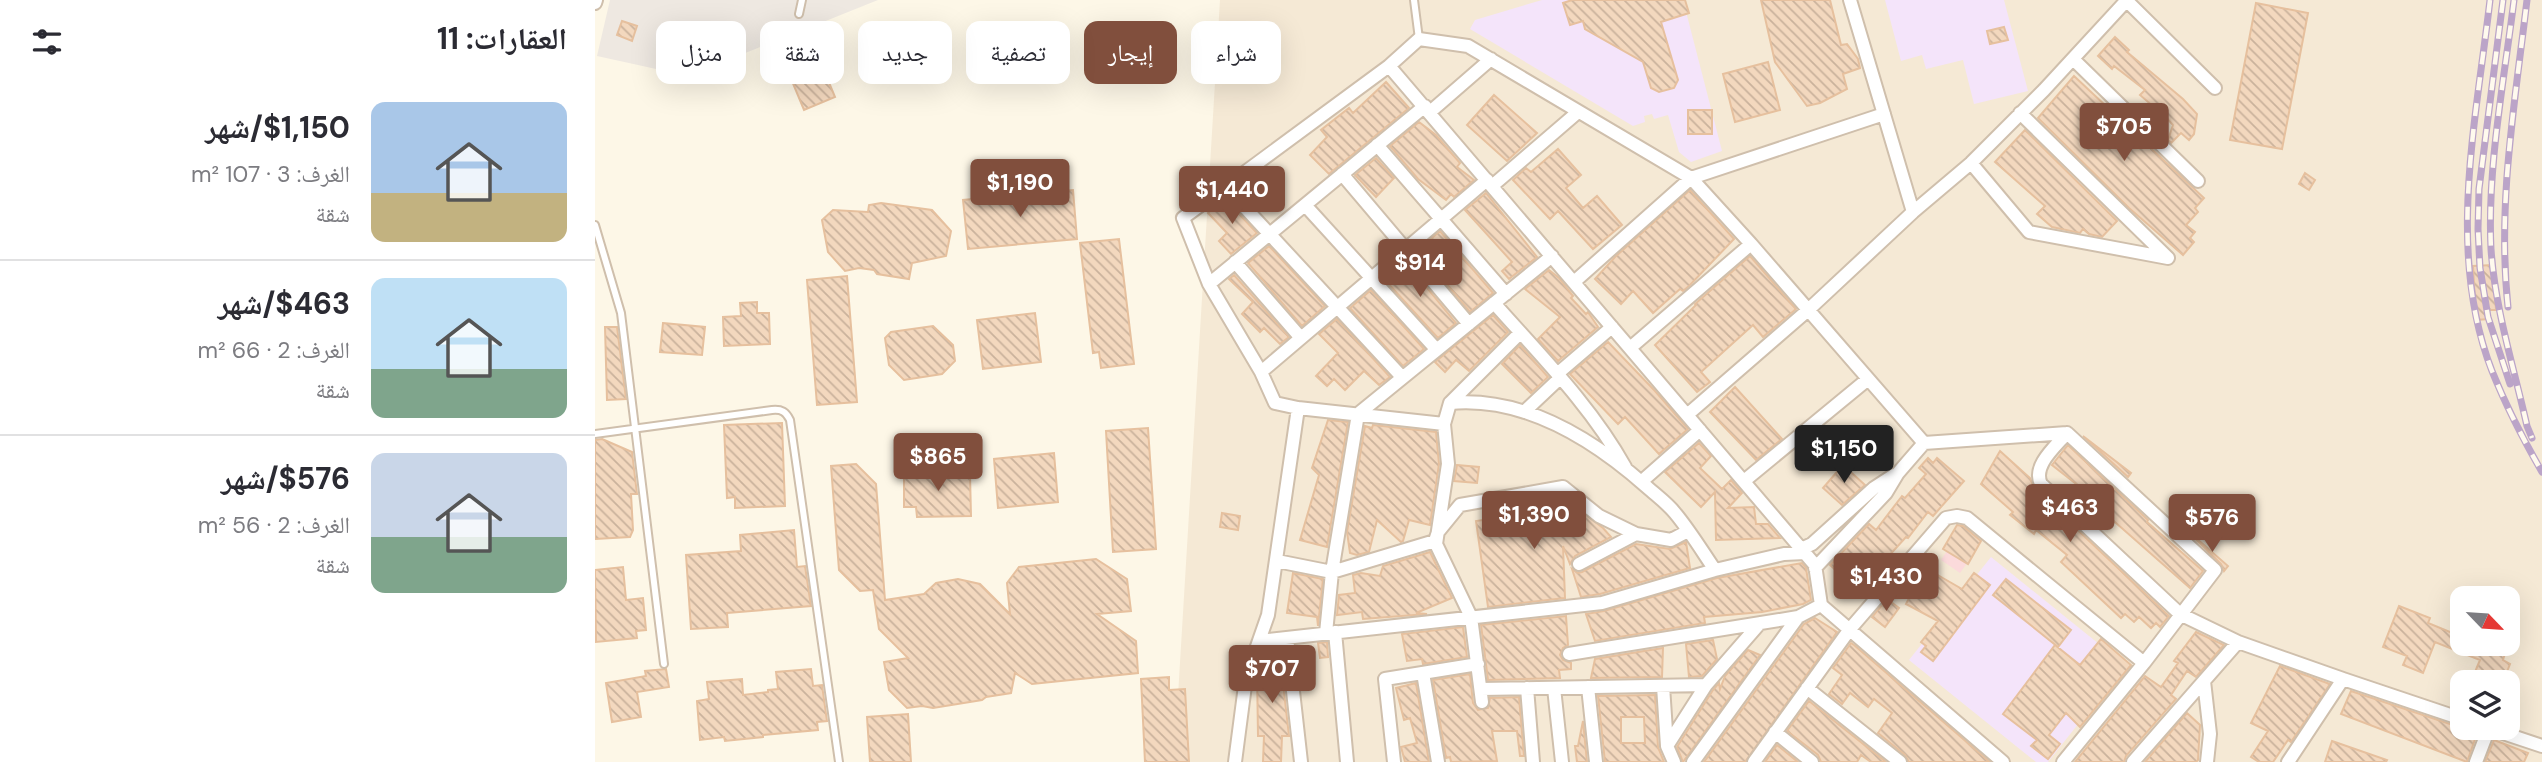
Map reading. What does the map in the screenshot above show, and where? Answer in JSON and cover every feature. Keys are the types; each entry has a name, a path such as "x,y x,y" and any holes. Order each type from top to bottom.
{"street":[{"path":"1850,0 1913,212"},
{"path":"1687,415 1971,163 2127,1 2215,88"},
{"path":"1444,424 1298,408 1275,403 1261,372 1209,284 1183,218 1389,66 1419,39 1468,46 1492,58 1691,178 1924,443"},
{"path":"1209,284 1377,145 1492,58"},
{"path":"2073,59 2198,181"},
{"path":"1389,66 1815,565 1821,605 2003,762"},
{"path":"1261,372 1441,219 1578,112"},
{"path":"1971,163 2029,232 2168,258 2021,113"},
{"path":"1574,282 1691,178 1884,114"},
{"path":"1377,145 1506,294"},
{"path":"1342,174 1469,324"},
{"path":"1225,186 1402,377"},
{"path":"1304,205 1436,349"},
{"path":"1630,348 1751,244"},
{"path":"1347,762 1331,633 1332,572 1357,414 1552,256"},
{"path":"1235,262 1301,338"},
{"path":"1494,303 1558,376 1615,448 1626,469"},
{"path":"1524,412 1558,376 1612,327"},
{"path":"1520,333 1450,403 1444,424 1448,464 1436,544 1471,617 1482,695 1527,688 1706,685"},
{"path":"1744,481 1868,379"},
{"path":"1450,403 1495,404 1559,425 1626,469 1674,512 1716,570"},
{"path":"1235,762 1246,678 1268,615 1298,408"},
{"path":"1641,482 1700,430"},
{"path":"2067,433 2039,469 2041,484 2180,614 2238,642 2450,715"},
{"path":"1815,568 1886,493 1898,473 1924,443 2067,433 2215,570 2063,762"},
{"path":"1259,641 1602,603 1716,570 1803,551 1874,488 1898,473"},
{"path":"1277,561 1332,572 1435,541 1438,532 1460,505 1563,487 1599,516 1636,534 1671,540 1688,531"},
{"path":"1754,762 1850,629 1946,518 1967,518 2144,663"},
{"path":"1579,564 1636,534"},
{"path":"1569,654 1798,617 1821,605"},
{"path":"1693,762 1798,617"},
{"path":"1667,746 1706,685 1760,623"},
{"path":"1287,638 1301,762"},
{"path":"2133,762 2238,642"},
{"path":"1394,762 1385,680 1478,664"},
{"path":"1423,673 1438,762"},
{"path":"2288,762 2343,679"},
{"path":"2204,681 2210,733 2207,762"},
{"path":"1663,686 1667,746 1674,762"},
{"path":"1588,687 1596,762"},
{"path":"1527,688 1533,762"},
{"path":"1554,688 1562,762"},
{"path":"1807,688 1900,762"},
{"path":"1775,732 1812,762"},
{"path":"2520,739 2542,746"},
{"path":"2476,762 2484,740"}],"lane":[{"path":"799,14 802,0"},
{"path":"1414,0 1419,39"},
{"path":"595,225 621,313 664,664"},
{"path":"595,434 780,409 787,413 839,762"}],"shaded area":[{"path":"610,0 878,0 826,21 760,21 760,47 746,53 746,21 656,21 656,69 597,56"},
{"path":"1220,0 2542,0 2542,762 1174,762 1215,84 1281,84 1281,21 1219,21"},
{"path":"1542,0 1683,0 1722,151 1691,162 1679,152 1668,115 1654,119 1652,114 1644,116 1645,122 1633,126 1470,29 1475,20"},
{"path":"1885,0 2004,0 2028,91 1974,104 1963,60 1926,69 1922,55 1901,61"},
{"path":"1959,533 1979,546 1960,573 1941,560"},
{"path":"1991,557 2125,665 2048,762 2036,762 1909,660"}],"building":[{"path":"1572,0 1685,0 1689,13 1661,22 1678,80 1674,88 1659,92 1651,88 1643,62 1585,29 1583,21 1570,25 1563,3"},
{"path":"1761,0 1830,0 1841,45 1847,44 1858,59 1860,68 1843,74 1847,89 1820,103 1807,106 1775,62"},
{"path":"2256,3 2308,13 2282,149 2230,140"},
{"path":"622,21 637,26 632,41 617,35"},
{"path":"2004,27 2008,40 1990,44 1987,31"},
{"path":"2115,37 2129,50 2127,52 2197,114 2194,134 2189,140 2181,133 2171,143 2168,140 2173,125 2156,106 2155,108 2140,95 2145,90 2114,66 2112,69 2098,56"},
{"path":"1768,62 1780,110 1735,122 1723,74"},
{"path":"2074,76 2204,198 2195,208 2198,212 2186,225 2195,232 2190,238 2194,242 2183,255 2129,208 2038,118"},
{"path":"1386,82 1409,108 1329,174 1310,155 1327,137 1321,130 1349,108 1353,113"},
{"path":"793,84 830,84 835,97 804,110"},
{"path":"1494,95 1537,133 1507,161 1467,125"},
{"path":"1688,110 1712,110 1712,134 1688,134"},
{"path":"1419,122 1436,135 1460,163 1457,167 1474,180 1454,197 1451,194 1446,200 1418,179 1390,146"},
{"path":"2025,130 2117,221 2102,237 2089,234 2083,229 2080,233 2052,227 2037,214 2045,206 1995,162"},
{"path":"1558,149 1581,175 1566,188 1583,208 1597,196 1622,225 1593,249 1558,211 1550,219 1513,180 1526,168 1531,172"},
{"path":"1376,158 1394,178 1376,197 1355,175"},
{"path":"2305,173 2315,180 2309,190 2299,184"},
{"path":"1073,190 1077,239 968,249 963,200"},
{"path":"1690,190 1734,239 1689,286 1683,291 1680,289 1653,313 1633,291 1621,304 1595,279 1615,257"},
{"path":"1486,193 1537,257 1509,279 1502,271 1512,262 1465,210"},
{"path":"1224,198 1257,233 1231,254 1219,241 1227,233 1208,213"},
{"path":"881,203 932,210 951,231 946,256 912,263 909,279 859,268 845,271 828,252 822,220 833,210 868,212 869,205"},
{"path":"1440,231 1493,293 1470,312 1418,250"},
{"path":"1119,239 1134,364 1101,368 1099,352 1093,353 1080,243"},
{"path":"1269,246 1325,306 1302,326 1248,263"},
{"path":"1750,256 1796,309 1763,337 1753,325 1701,372 1710,382 1697,392 1655,345 1695,304"},
{"path":"1405,261 1456,323 1438,338 1384,279"},
{"path":"2493,265 2496,310 2489,310 2489,319 2476,320 2473,266"},
{"path":"1549,270 1559,278 1573,296 1571,298 1586,314 1588,312 1598,327 1558,361 1538,339 1560,317 1525,289"},
{"path":"1234,275 1289,337 1280,344 1264,328 1260,332 1242,314 1253,302 1229,279"},
{"path":"847,276 857,402 817,405 807,280"},
{"path":"1371,290 1424,349 1403,366 1350,308"},
{"path":"757,302 757,313 769,313 770,344 724,346 723,317 741,316 740,303"},
{"path":"1035,313 1041,362 983,369 977,320"},
{"path":"1493,315 1508,332 1469,371 1456,360 1445,372 1435,362"},
{"path":"1337,319 1390,377 1379,385 1364,371 1345,390 1334,379 1327,386 1316,376 1338,353 1319,334"},
{"path":"663,323 705,327 702,355 660,352"},
{"path":"933,326 953,345 955,361 942,374 904,380 889,365 885,338 891,332"},
{"path":"605,327 617,327 626,399 607,400"},
{"path":"1608,342 1688,429 1659,454 1625,417 1618,424 1570,374"},
{"path":"1520,345 1548,377 1531,393 1502,364"},
{"path":"1735,387 1782,439 1756,460 1710,412"},
{"path":"1328,420 1348,422 1327,547 1300,540 1319,475 1312,468"},
{"path":"782,423 785,506 735,508 735,497 727,498 724,425"},
{"path":"1373,425 1436,432 1439,464 1430,525 1409,520 1401,542 1377,520 1369,552 1357,555 1350,553 1347,532 1365,426 1372,428"},
{"path":"1148,428 1156,549 1113,552 1106,431"},
{"path":"2083,436 2131,473 2128,477"},
{"path":"602,439 632,452 637,494 631,494 633,530 630,537 595,539 595,440"},
{"path":"1699,443 1711,456 1700,468 1722,489 1731,480 1742,493 1728,508 1754,507 1756,524 1768,524 1780,538 1716,540 1715,492 1701,507 1665,472"},
{"path":"2068,445 2148,520 2147,522 2203,571 2190,588 2108,516 2112,512 2052,465"},
{"path":"2000,451 2030,478 2035,490 2169,616 2160,627 2156,623 2151,628 2139,617 2134,622 2125,614 2121,618 2061,562 2067,555 2036,530 2034,534 2010,515 2013,512 1981,484"},
{"path":"1054,453 1058,502 998,508 994,459"},
{"path":"1928,458 1933,463 1937,458 1964,481 1933,516 1928,512 1908,538 1906,537 1865,582 1873,589 1866,598 1830,565 1869,524 1876,530 1902,496 1905,498 1926,474 1919,468"},
{"path":"856,464 876,484 885,600 924,594 936,583 958,579 980,584 1010,614 1007,583 1019,567 1096,559 1127,579 1131,611 1097,614 1136,641 1138,673 1032,684 1015,673 1011,693 933,708 907,708 889,690 884,662 908,658 879,629 873,590 860,591 839,570 831,466"},
{"path":"1457,465 1479,467 1477,483 1454,481"},
{"path":"1843,465 1865,485 1842,505 1823,488"},
{"path":"957,468 957,475 970,474 971,516 917,517 916,507 904,507 904,470"},
{"path":"1561,496 1611,537 1575,556 1570,564 1563,546 1565,598 1488,607 1476,521 1510,516 1522,506 1530,515 1548,498"},
{"path":"1222,513 1240,516 1238,530 1220,527"},
{"path":"2180,524 2228,566 2224,571 2221,564"},
{"path":"1957,525 1963,526 1981,541 1968,564 1943,549"},
{"path":"794,530 797,567 805,566 811,606 727,613 728,627 691,629 686,555 741,551 740,535"},
{"path":"1686,542 1690,568 1581,597 1572,569 1578,573 1582,572 1636,544 1670,549"},
{"path":"1430,552 1452,598 1416,613 1427,614 1363,619 1362,612 1337,615 1339,595 1355,593 1353,575 1361,573 1380,576 1383,566"},
{"path":"1802,563 1806,568 1811,600 1803,604 1762,612 1704,617 1705,623 1595,641 1586,614 1717,578"},
{"path":"623,567 626,600 643,598 646,630 636,631 637,638 596,642 595,570"},
{"path":"1929,570 1962,589 1974,573 1990,585 1933,661 1921,652 1926,646 1921,642 1938,621 1906,604 1916,585 1918,587"},
{"path":"1293,573 1323,579 1318,626 1317,617 1287,613"},
{"path":"2006,579 2071,630 2058,647 1993,595"},
{"path":"1887,599 1899,608 1885,627 1872,617"},
{"path":"2399,606 2430,618 2428,623 2450,632 2450,648 2435,642 2423,673 2403,665 2407,656 2383,647"},
{"path":"1566,616 1568,645 1560,655 1563,660 1571,663 1571,669 1559,670 1560,678 1488,680 1481,625"},
{"path":"1815,618 1837,632 1745,762 1704,762 1804,624"},
{"path":"1463,627 1467,657 1423,664 1422,659 1407,661 1402,634"},
{"path":"2196,632 2224,645 2196,677 2187,671 2171,695 2176,699 2126,756 2124,762 2075,762 2145,676 2161,687 2178,663 2174,661"},
{"path":"2101,639 2131,665 2080,727 2066,713 2049,735 2060,744 2048,759 2031,746 2037,740 2003,714 2055,645 2080,665"},
{"path":"1713,640 1717,659 1702,676 1689,677 1686,644"},
{"path":"1327,642 1328,657 1320,658 1318,643"},
{"path":"1851,643 1990,762 1909,762 1905,755 1878,733 1892,713 1874,699 1868,707 1850,693 1842,704 1829,694 1842,675 1833,668"},
{"path":"1279,648 1289,736 1282,736 1281,762 1263,762 1264,736 1258,736 1257,672 1265,649"},
{"path":"1663,648 1662,677 1591,678 1595,659"},
{"path":"1748,650 1760,655 1683,762 1677,747 1713,690 1719,683 1720,689 1725,676"},
{"path":"2470,656 2504,656 2503,660 2510,664 2508,670 2476,670 2480,660"},
{"path":"2280,666 2330,684 2291,742 2288,740 2273,762 2259,762 2251,757 2268,731 2251,723"},
{"path":"666,669 669,687 637,692 641,717 612,722 606,683 646,676 645,671"},
{"path":"811,669 813,686 822,685 827,721 817,722 818,730 725,741 724,737 700,740 697,701 709,699 707,682 742,679 743,695 768,692 778,689 776,672"},
{"path":"1470,674 1473,703 1478,710 1488,708 1490,698 1519,697 1524,756 1520,756 1517,731 1492,731 1497,761 1451,762 1450,757 1446,758 1433,680"},
{"path":"1169,677 1169,690 1185,689 1189,762 1145,762 1141,679"},
{"path":"1416,683 1429,762 1405,762 1401,747 1417,743 1410,718 1404,720 1396,688"},
{"path":"2351,691 2450,724 2450,740 2475,740 2467,762 2341,714"},
{"path":"1655,695 1658,747 1664,762 1605,762 1598,696","holes":["1621,717 1644,717 1645,743 1621,743"]},
{"path":"1809,701 1886,762 1871,762 1861,755 1857,762 1821,762 1818,755 1787,731"},
{"path":"2187,713 2200,725 2198,760 2145,762"},
{"path":"908,714 911,762 870,762 867,717"},
{"path":"1583,721 1587,762 1577,762 1575,746 1578,746"},
{"path":"2494,740 2528,753 2524,762 2485,762"},
{"path":"2332,741 2387,760 2325,762"},
{"path":"1777,745 1798,762 1765,762"}],"railway":[{"path":"2490,0 2472,140 2467,234 2470,280 2478,326 2492,371 2542,472"},
{"path":"2503,0 2479,189 2478,229 2480,268 2488,317 2510,384"},
{"path":"2514,0 2491,187 2491,249 2501,316 2532,438"},
{"path":"2508,307 2505,268 2506,191 2527,0"}]}
